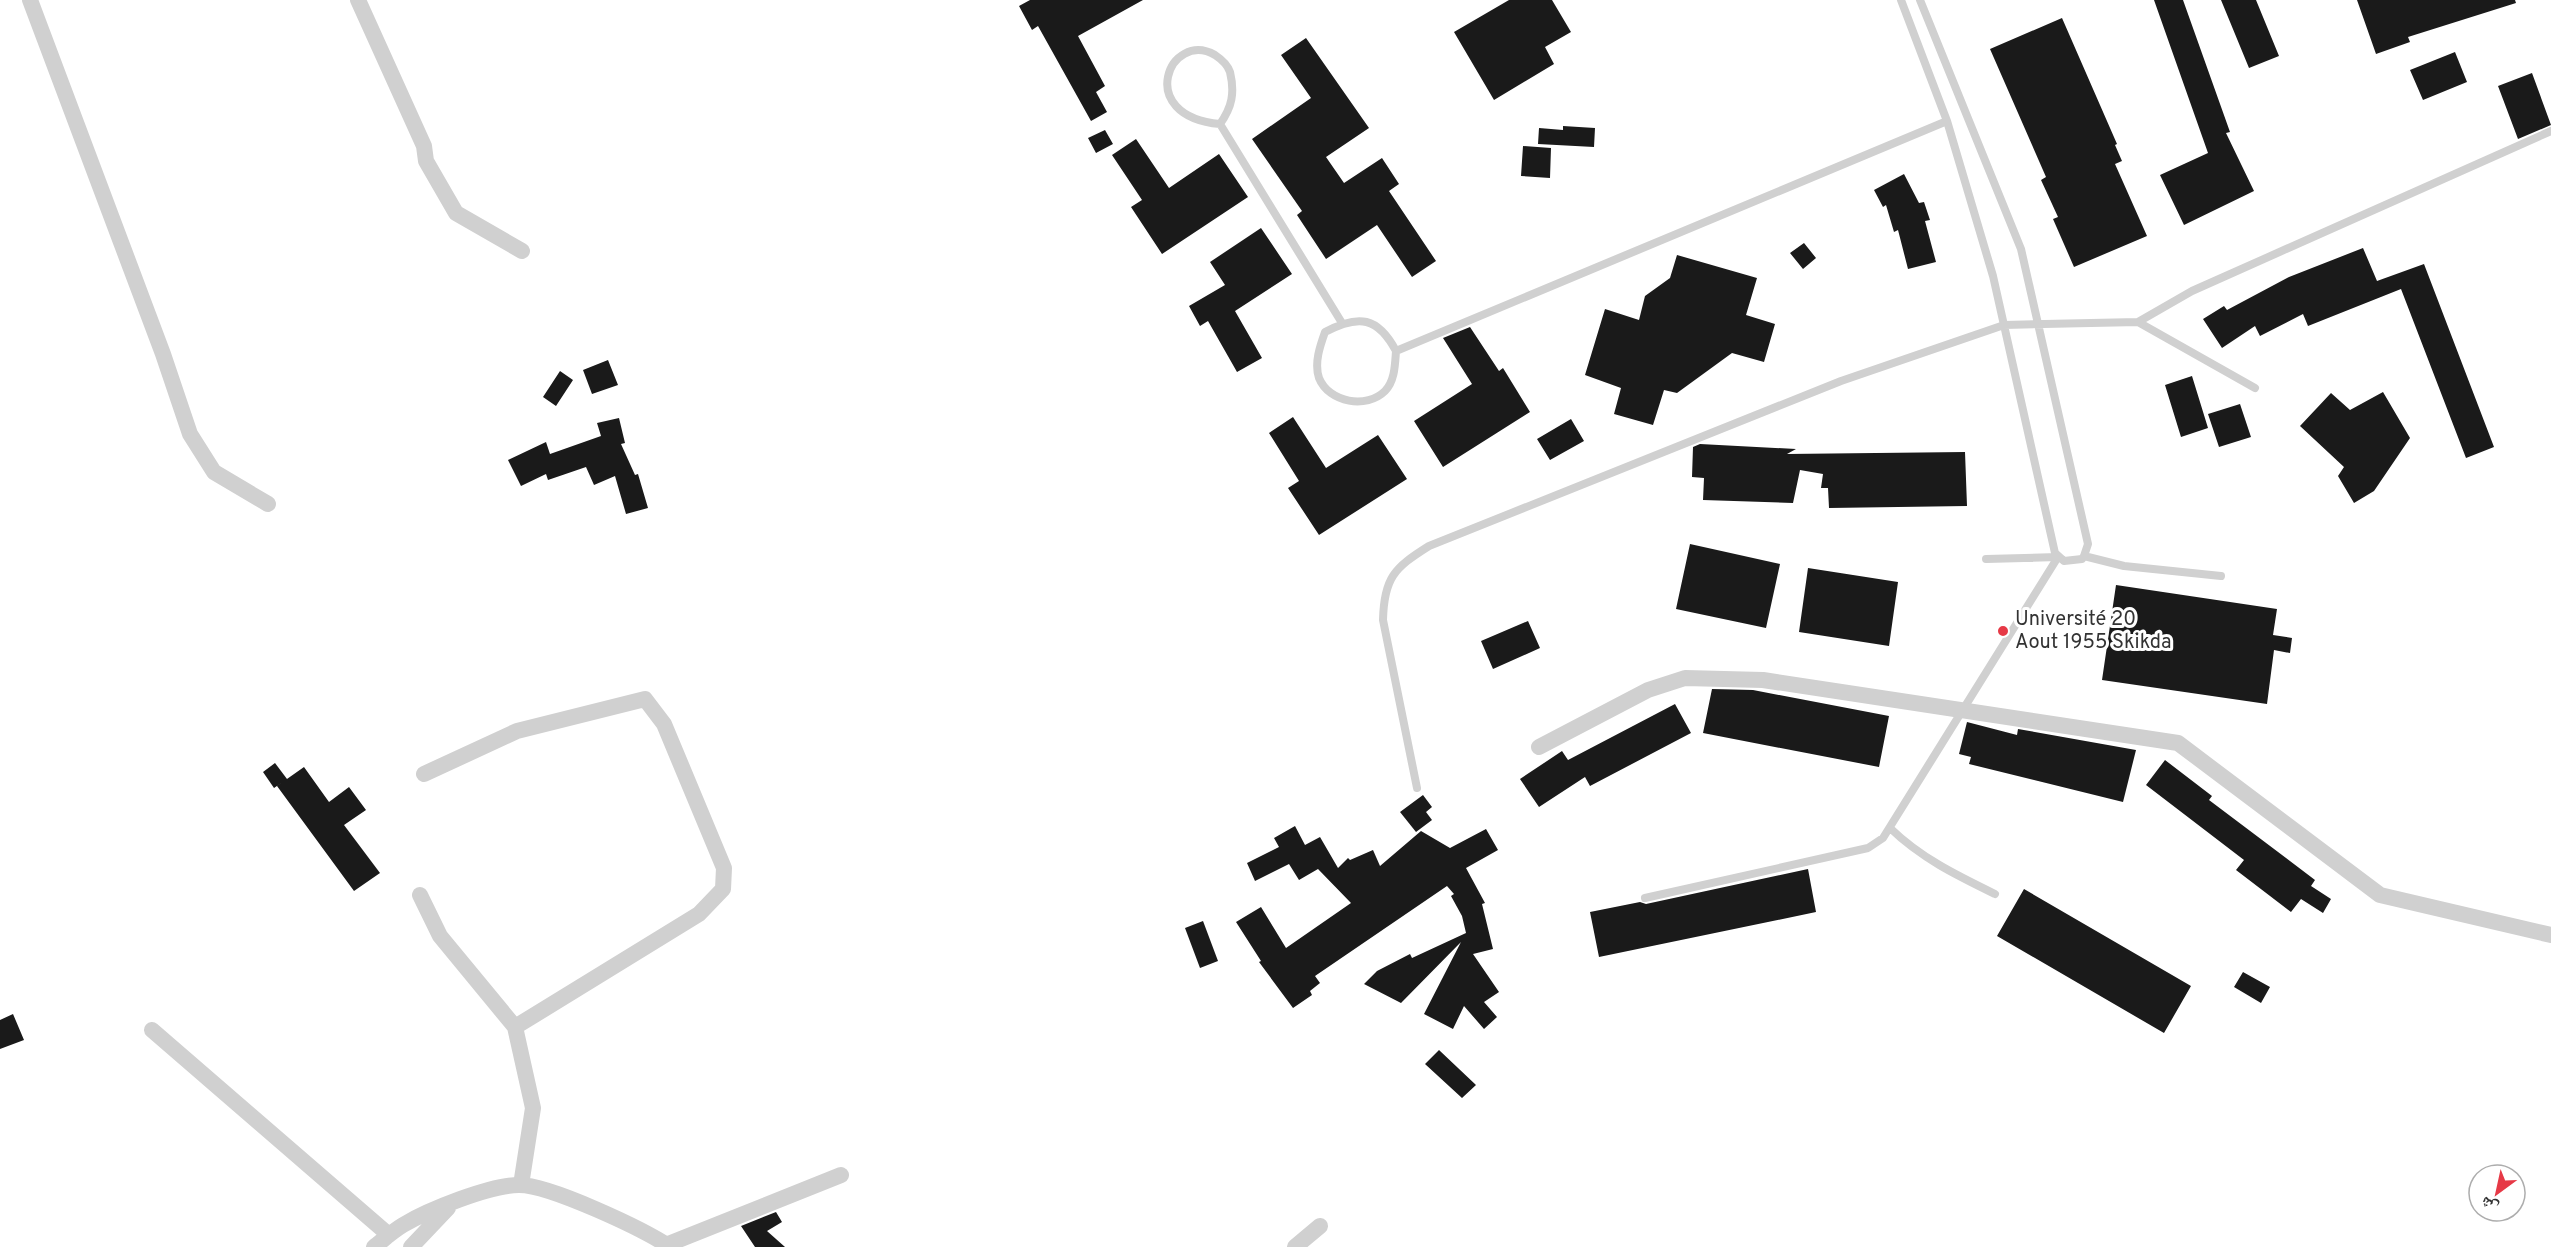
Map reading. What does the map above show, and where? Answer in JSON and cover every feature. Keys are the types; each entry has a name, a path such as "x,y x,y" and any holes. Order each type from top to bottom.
{"street":[{"path":"30,0 164,354 189,434 214,472 268,504"},
{"path":"358,0 424,146 426,161 456,213 522,251"},
{"path":"1539,747 1648,690 1685,678 1763,680 2178,743 2380,896 2551,935"},
{"path":"424,774 517,731 645,699 664,724 724,868 723,889 699,914 515,1027"},
{"path":"420,895 440,936 515,1027 533,1108 521,1185"},
{"path":"152,1030 389,1235"},
{"path":"374,1247 403,1225 476,1194 521,1185 596,1210 668,1246 841,1175"},
{"path":"411,1247 451,1205"},
{"path":"1295,1247 1320,1226"}],"lane":[{"path":"1900,0 1947,121 1993,276 2042,488 2053,548 2058,557 2064,561 2082,559 2088,544 2021,249 1920,0"},
{"path":"1220,124 1233,101 1233,87 1228,69 1219,57 1206,50 1188,52 1171,67 1166,79 1166,89 1176,106 1187,117 1220,124 1342,323"},
{"path":"1396,351 1947,121"},
{"path":"1417,788 1383,620 1383,595 1393,573 1406,561 1429,546 1841,381 2004,325 2138,322 2192,291 2551,131"},
{"path":"1367,320 1386,331 1396,351 1394,374 1387,390 1370,402 1356,402 1337,396 1325,388 1319,377 1318,352 1325,332 1342,323 1367,320"},
{"path":"2138,322 2254,388"},
{"path":"2085,556 2124,566 2221,576"},
{"path":"1986,559 2058,557"},
{"path":"1645,898 1868,848 1884,838 2058,557"},
{"path":"1890,828 1911,849 1995,894"}],"building":[{"path":"1030,0 1143,0 1078,36 1105,86 1096,92 1107,112 1091,121 1038,26 1032,30 1019,6"},
{"path":"1509,0 1552,0 1571,32 1545,47 1554,64 1494,100 1454,32"},
{"path":"2154,0 2183,0 2230,132 2226,133 2254,191 2184,225 2160,175 2208,153"},
{"path":"2221,0 2256,0 2279,56 2249,68"},
{"path":"2357,0 2515,0 2516,3 2408,37 2410,42 2376,54"},
{"path":"2062,18 2117,144 2115,145 2122,161 2115,164 2147,236 2074,267 2053,219 2058,217 2041,180 2046,177 1990,49"},
{"path":"1306,38 1369,128 1326,157 1344,183 1382,158 1399,184 1389,191 1436,261 1412,277 1377,225 1326,259 1297,215 1302,211 1252,139 1311,98 1281,55"},
{"path":"2455,52 2467,82 2423,100 2410,70"},
{"path":"2532,73 2551,125 2518,139 2498,86"},
{"path":"1563,126 1595,128 1594,147 1538,144 1539,128 1563,130"},
{"path":"1105,130 1113,144 1096,153 1088,138"},
{"path":"1136,139 1169,188 1219,154 1248,197 1162,254 1131,207 1142,200 1112,155"},
{"path":"1523,146 1551,148 1550,178 1521,176"},
{"path":"1904,174 1919,203 1924,202 1930,220 1925,221 1936,262 1908,269 1898,230 1894,232 1886,205 1883,207 1874,190"},
{"path":"1261,228 1292,274 1235,311 1262,358 1237,372 1208,321 1200,326 1189,306 1225,285 1210,262"},
{"path":"1804,243 1816,258 1803,269 1790,253"},
{"path":"2363,248 2377,281 2424,264 2494,447 2466,458 2401,289 2308,326 2303,314 2260,336 2255,326 2222,348 2203,319 2224,306 2227,310 2289,277"},
{"path":"1677,255 1757,278 1746,315 1775,324 1764,362 1732,353 1677,393 1664,390 1653,425 1614,414 1621,388 1585,375 1605,309 1639,320 1645,296 1670,278"},
{"path":"1470,327 1499,371 1503,368 1530,412 1443,467 1414,421 1472,384 1443,338"},
{"path":"608,360 618,385 592,394 583,370"},
{"path":"560,371 573,380 556,406 543,397"},
{"path":"2192,376 2208,428 2181,437 2165,385"},
{"path":"2383,392 2410,438 2374,491 2354,503 2338,476 2344,467 2300,426 2331,393 2350,410"},
{"path":"2240,404 2251,437 2219,447 2208,414"},
{"path":"1293,417 1326,468 1378,435 1407,479 1319,535 1288,488 1299,481 1269,433"},
{"path":"619,418 625,443 621,444 635,475 638,474 648,508 626,514 615,476 594,485 586,467 548,480 546,474 521,486 508,460 546,442 550,454 601,436 597,423"},
{"path":"1571,419 1584,441 1550,460 1537,439"},
{"path":"1700,444 1796,449 1787,454 1965,452 1967,506 1829,508 1828,488 1821,488 1823,474 1800,470 1793,503 1703,500 1704,478 1692,477 1693,447"},
{"path":"1690,544 1780,564 1766,628 1676,609"},
{"path":"1808,568 1898,582 1889,646 1799,632"},
{"path":"2116,585 2277,609 2273,635 2292,638 2290,653 2274,650 2267,704 2102,680"},
{"path":"1528,621 1540,648 1493,669 1481,641"},
{"path":"1712,689 1753,690 1889,716 1879,767 1703,733"},
{"path":"1675,704 1691,733 1590,786 1585,777 1539,807 1520,779 1562,751 1568,760"},
{"path":"1967,722 2017,735 2018,729 2136,750 2123,802 1969,764 1971,757 1959,754"},
{"path":"2165,760 2212,796 2209,800 2315,880 2311,886 2331,899 2323,913 2301,899 2291,912 2236,870 2244,860 2146,785"},
{"path":"275,763 287,779 274,788 263,772"},
{"path":"304,767 329,802 349,787 366,810 344,825 380,873 354,891 277,786"},
{"path":"1423,795 1432,807 1426,812 1432,820 1416,832 1400,812"},
{"path":"1295,826 1305,845 1320,837 1338,868 1348,858 1350,860 1373,850 1380,866 1421,831 1450,848 1486,829 1498,850 1466,868 1485,903 1482,904 1493,949 1473,954 1499,992 1484,1002 1497,1017 1484,1029 1464,1006 1453,1029 1424,1014 1461,942 1401,1003 1364,984 1377,971 1410,954 1412,958 1466,933 1462,916 1451,896 1454,894 1447,886 1315,976 1320,983 1310,991 1312,995 1293,1008 1259,962 1261,961 1236,922 1261,907 1286,948 1351,903 1318,869 1299,880 1289,864 1255,881 1247,863 1279,847 1274,838"},
{"path":"1808,869 1816,912 1599,957 1590,912 1640,902 1646,904"},
{"path":"2024,889 2191,986 2164,1033 1997,936"},
{"path":"1203,921 1218,961 1200,968 1185,928"},
{"path":"2243,972 2270,987 2261,1003 2234,987"},
{"path":"13,1014 24,1040 0,1049 0,1020"},
{"path":"1439,1050 1476,1085 1462,1098 1425,1064"},
{"path":"776,1212 782,1222 767,1231 785,1247 755,1247 741,1226"}],"place":[{"name":"Université 20 Aout 1955 Skikda","path":"2003,631"}]}
